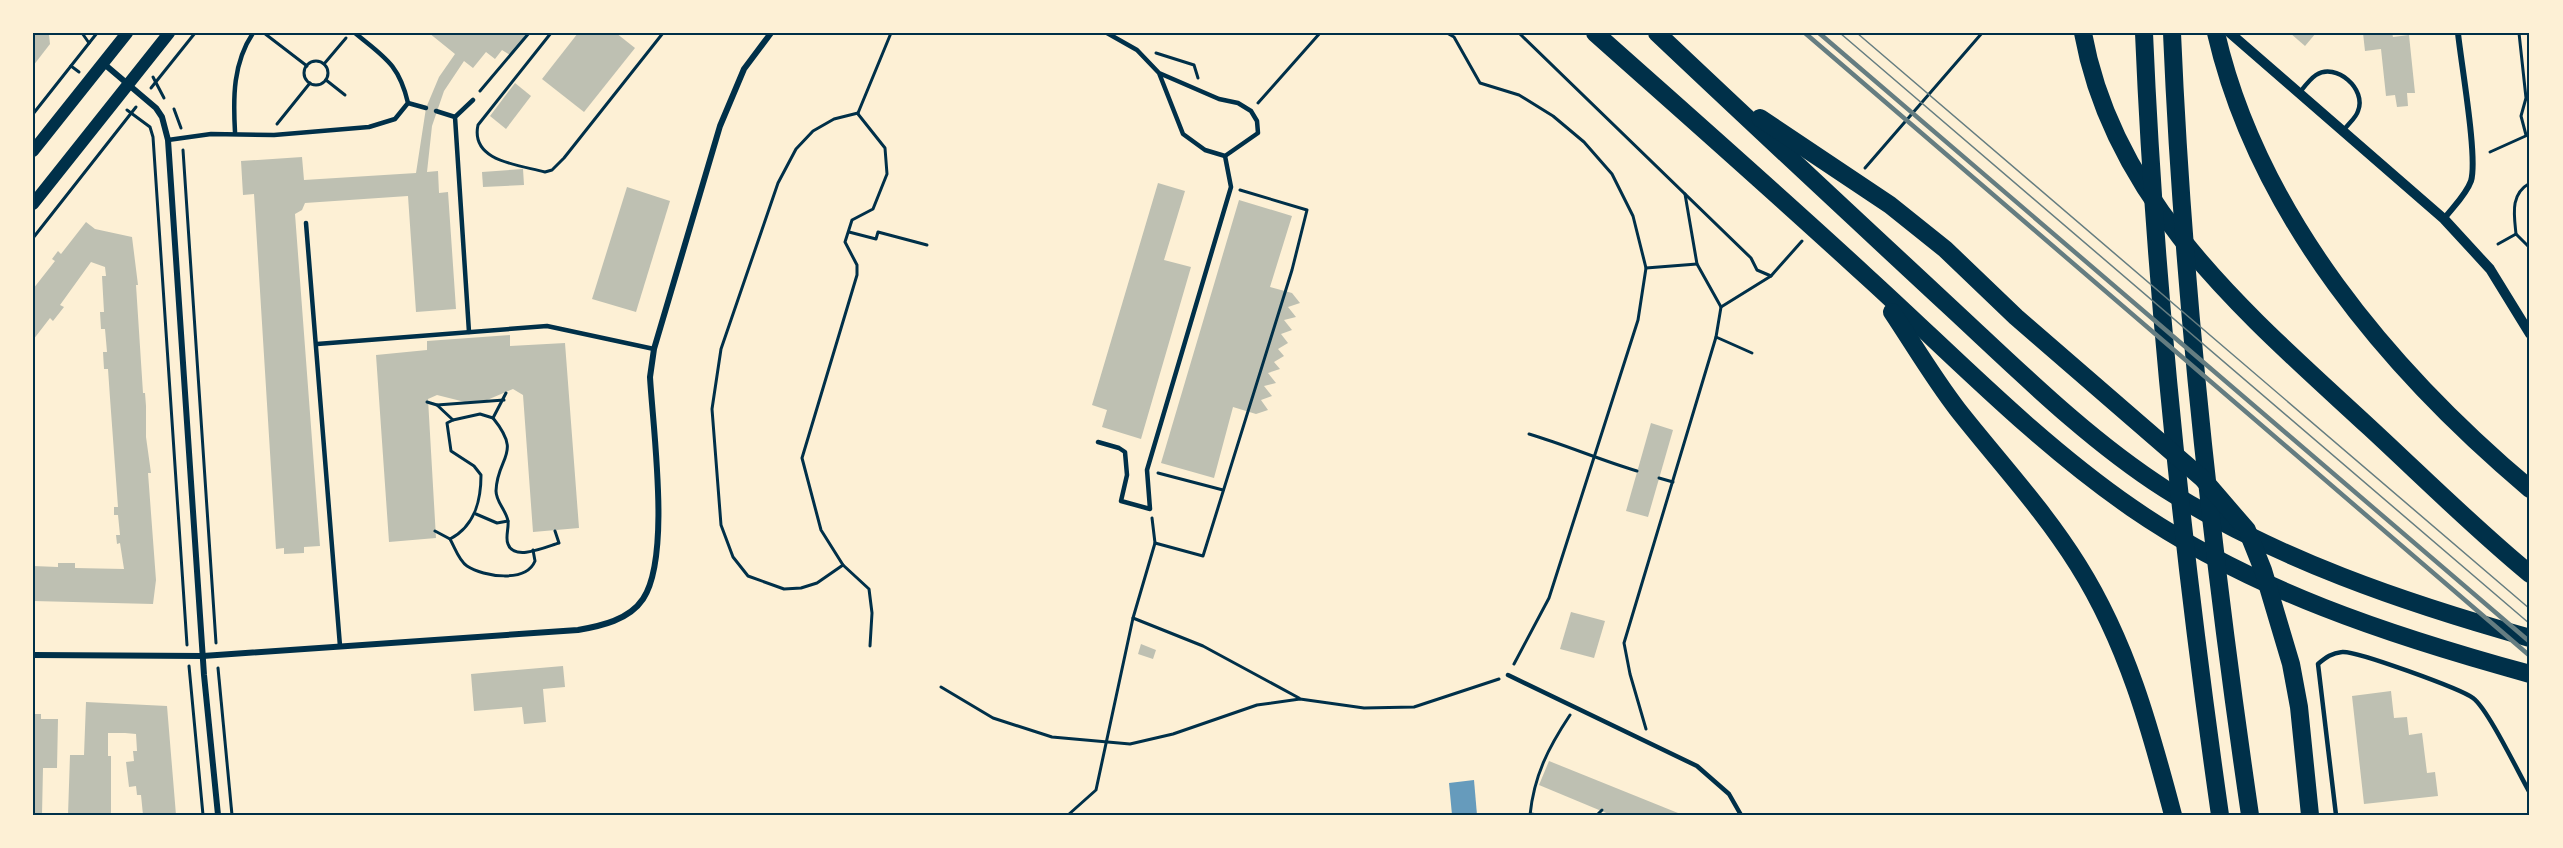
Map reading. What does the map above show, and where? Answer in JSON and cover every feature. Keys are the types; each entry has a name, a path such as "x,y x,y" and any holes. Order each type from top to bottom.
{"highway":[{"path":"1595,33 1869,279 1976,381 2132,508 2252,577 2320,606 2393,634 2530,674"},
{"path":"1657,33 2001,355 2103,443 2165,488 2290,554 2462,619 2530,638"},
{"path":"2083,33 2099,91 2125,154 2152,202 2176,234 2281,346 2530,574"},
{"path":"2144,33 2158,270 2203,695 2220,815"},
{"path":"2172,33 2176,137 2188,282 2235,713 2250,815"},
{"path":"2216,33 2227,79 2242,119 2301,233 2361,318 2444,410 2530,489"},
{"path":"1716,88 1890,204 1936,242 2016,317 2203,479 2247,530 2263,570 2291,664 2299,707 2310,815"},
{"path":"1869,279 1957,408 2032,499 2078,566 2129,665 2147,717 2173,815"}],"main road":[{"path":"33,151 127,33"},
{"path":"33,204 169,33"}],"street":[{"path":"33,655 204,656 578,630 605,625 629,613 642,601 655,571 659,546 651,377 654,349 720,126 744,69 771,33"},
{"path":"2230,33 2444,219 2490,269 2530,334"},
{"path":"2444,219 2471,180 2472,154 2458,33"},
{"path":"103,63 156,108 162,117 168,140 204,656 218,815"}],"lane":[{"path":"235,132 236,80 242,50 253,33"},
{"path":"355,33 393,66 402,79 408,103"},
{"path":"1107,33 1137,50 1159,73 1203,93 1238,103 1251,111 1257,121 1258,134 1225,156"},
{"path":"2300,93 2316,75 2325,72 2339,73 2355,86 2359,97 2359,110 2344,130"},
{"path":"1159,73 1183,134 1205,150 1225,156"},
{"path":"469,332 455,117 473,99"},
{"path":"408,103 426,108"},
{"path":"168,140 235,132 274,135 369,127 395,119 408,103"},
{"path":"436,111 455,117"},
{"path":"1098,442 1125,452 1127,475 1121,501 1150,509 1147,470 1231,187 1225,156"},
{"path":"306,223 340,646"},
{"path":"317,344 547,326 654,349"},
{"path":"2336,815 2318,664 2329,655 2345,651 2389,664 2473,699 2500,739 2530,793"},
{"path":"1508,675 1697,766 1729,794 1741,815"}],"path":[{"path":"82,33 89,43"},
{"path":"33,114 97,33"},
{"path":"167,68 195,33"},
{"path":"264,33 307,66"},
{"path":"324,64 349,33"},
{"path":"473,99 529,33"},
{"path":"551,33 478,125 476,134 479,143 493,158 545,172 552,170 564,158 663,33"},
{"path":"858,113 891,33"},
{"path":"1251,111 1320,33"},
{"path":"941,687 993,718 1052,737 1130,744 1173,735 1257,705 1300,699 1364,708 1414,707 1471,690 1508,675 1549,598 1638,320 1646,268 1633,216 1612,174 1584,142 1553,116 1519,95 1480,83 1455,37 1447,33"},
{"path":"1519,33 1751,258 1757,270 1771,276"},
{"path":"1861,173 1982,33"},
{"path":"2490,152 2528,135 2521,116 2528,98 2519,33"},
{"path":"1137,50 1172,56 1194,64 1203,93"},
{"path":"314,62 324,64 328,70 326,80 320,85 310,83 305,77 307,66 314,62"},
{"path":"141,68 157,80 160,92 177,116 182,137 214,617"},
{"path":"326,80 345,95"},
{"path":"274,135 278,124 310,83"},
{"path":"115,101 150,127 153,137 186,627"},
{"path":"858,113 885,148 887,174 873,209 852,220 846,242 856,266 857,275 802,459 821,530 843,565 869,589 872,613 870,646"},
{"path":"843,565 817,583 801,588 784,589 748,576 725,542 721,525 712,409 721,349 778,183 796,149 813,131 834,119 858,113"},
{"path":"33,238 121,127"},
{"path":"2530,183 2519,191 2515,201 2516,234 2530,248"},
{"path":"1155,543 1203,556 1292,270 1307,210 1231,187"},
{"path":"1650,744 1630,674 1624,643 1716,337 1721,308 1696,264 1685,194"},
{"path":"849,232 876,239 878,232 927,245"},
{"path":"1721,308 1771,276 1808,234"},
{"path":"2498,244 2516,234"},
{"path":"1646,268 1696,264"},
{"path":"1716,337 1752,353"},
{"path":"493,418 506,393"},
{"path":"427,402 437,405 477,404 504,400"},
{"path":"437,405 453,420"},
{"path":"450,539 458,534 476,514 481,475 474,466 451,451 447,423 480,414 493,418 508,439 508,453 496,489 496,497 508,521 507,544 512,550 518,552 534,550 559,543 555,531"},
{"path":"1529,434 1582,450 1594,458 1637,471"},
{"path":"1147,470 1223,490"},
{"path":"1659,478 1673,482"},
{"path":"1068,815 1096,790 1133,618 1155,543 1150,509"},
{"path":"476,514 497,523 508,521"},
{"path":"435,531 450,539 465,566 482,573 516,575 528,571 535,561 534,550"},
{"path":"1133,618 1203,646 1300,699"},
{"path":"219,680 232,815"},
{"path":"190,681 203,815"},
{"path":"1539,815 1530,814 1532,791 1547,752 1576,706"},
{"path":"1597,815 1602,810"}],"water":[{"path":"1474,780 1477,815 1452,815 1449,783"}],"building":[{"path":"33,33 46,33 49,35 50,44 33,66"},
{"path":"429,33 527,33 510,55 502,50 495,59 486,52 473,68 464,61 444,91 432,126 427,172 438,171 439,193 448,192 456,309 416,312 408,196 305,203 302,210 295,214 320,546 304,547 304,553 284,554 284,548 276,549 254,194 243,195 241,161 302,157 304,180 416,173 426,108 439,77 455,54"},
{"path":"578,33 616,33 635,48 584,112 542,79"},
{"path":"2290,33 2316,33 2305,46"},
{"path":"2363,33 2392,33 2393,37 2409,35 2415,93 2407,93 2408,106 2397,107 2395,95 2386,96 2381,49 2365,51"},
{"path":"515,83 531,96 506,129 490,116"},
{"path":"523,169 524,185 483,187 482,172"},
{"path":"1158,183 1185,191 1164,260 1191,267 1141,439 1102,427 1107,410 1092,405"},
{"path":"627,187 670,201 636,312 592,299"},
{"path":"1239,200 1292,216 1270,287 1292,293 1300,303 1288,307 1296,317 1284,320 1292,330 1281,334 1288,343 1278,349 1284,356 1274,362 1280,369 1268,373 1276,383 1264,386 1272,396 1261,400 1268,410 1256,414 1233,407 1214,478 1161,463"},
{"path":"86,222 95,229 132,237 138,285 136,285 143,393 145,393 146,406 146,437 151,473 148,473 156,580 153,604 33,601 33,566 58,567 58,563 75,563 75,568 124,569 120,543 117,544 116,535 120,535 118,515 114,515 114,507 118,507 108,369 104,369 103,352 107,352 105,329 101,329 100,312 104,312 102,276 106,276 105,267 91,262 60,305 64,307 53,321 50,318 33,340 33,289 55,261 52,259 58,251 61,254"},
{"path":"510,335 510,346 565,343 579,528 533,532 523,395 513,389 487,400 465,402 437,395 428,399 436,538 389,542 376,355 427,350 427,341"},
{"path":"1651,423 1673,430 1648,517 1626,511"},
{"path":"1571,612 1605,621 1594,658 1560,649"},
{"path":"1141,644 1156,650 1153,659 1138,654"},
{"path":"563,666 565,687 543,689 546,722 524,724 522,707 474,711 471,674"},
{"path":"2391,691 2394,718 2407,717 2409,735 2422,733 2427,773 2435,772 2438,796 2364,804 2352,696"},
{"path":"86,702 167,706 176,815 143,815 141,795 137,795 136,786 129,787 126,762 134,761 133,751 137,751 136,734 108,733 108,756 111,756 111,815 68,815 70,755 84,755"},
{"path":"33,714 41,714 41,719 58,719 57,768 43,768 42,815 33,815"},
{"path":"1549,761 1683,815 1611,815 1539,785"}],"tram line":[{"path":"1840,33 2530,624"},
{"path":"1857,33 2530,609"}],"railway":[{"path":"1805,33 2530,656"},
{"path":"1819,33 2530,642"}]}
